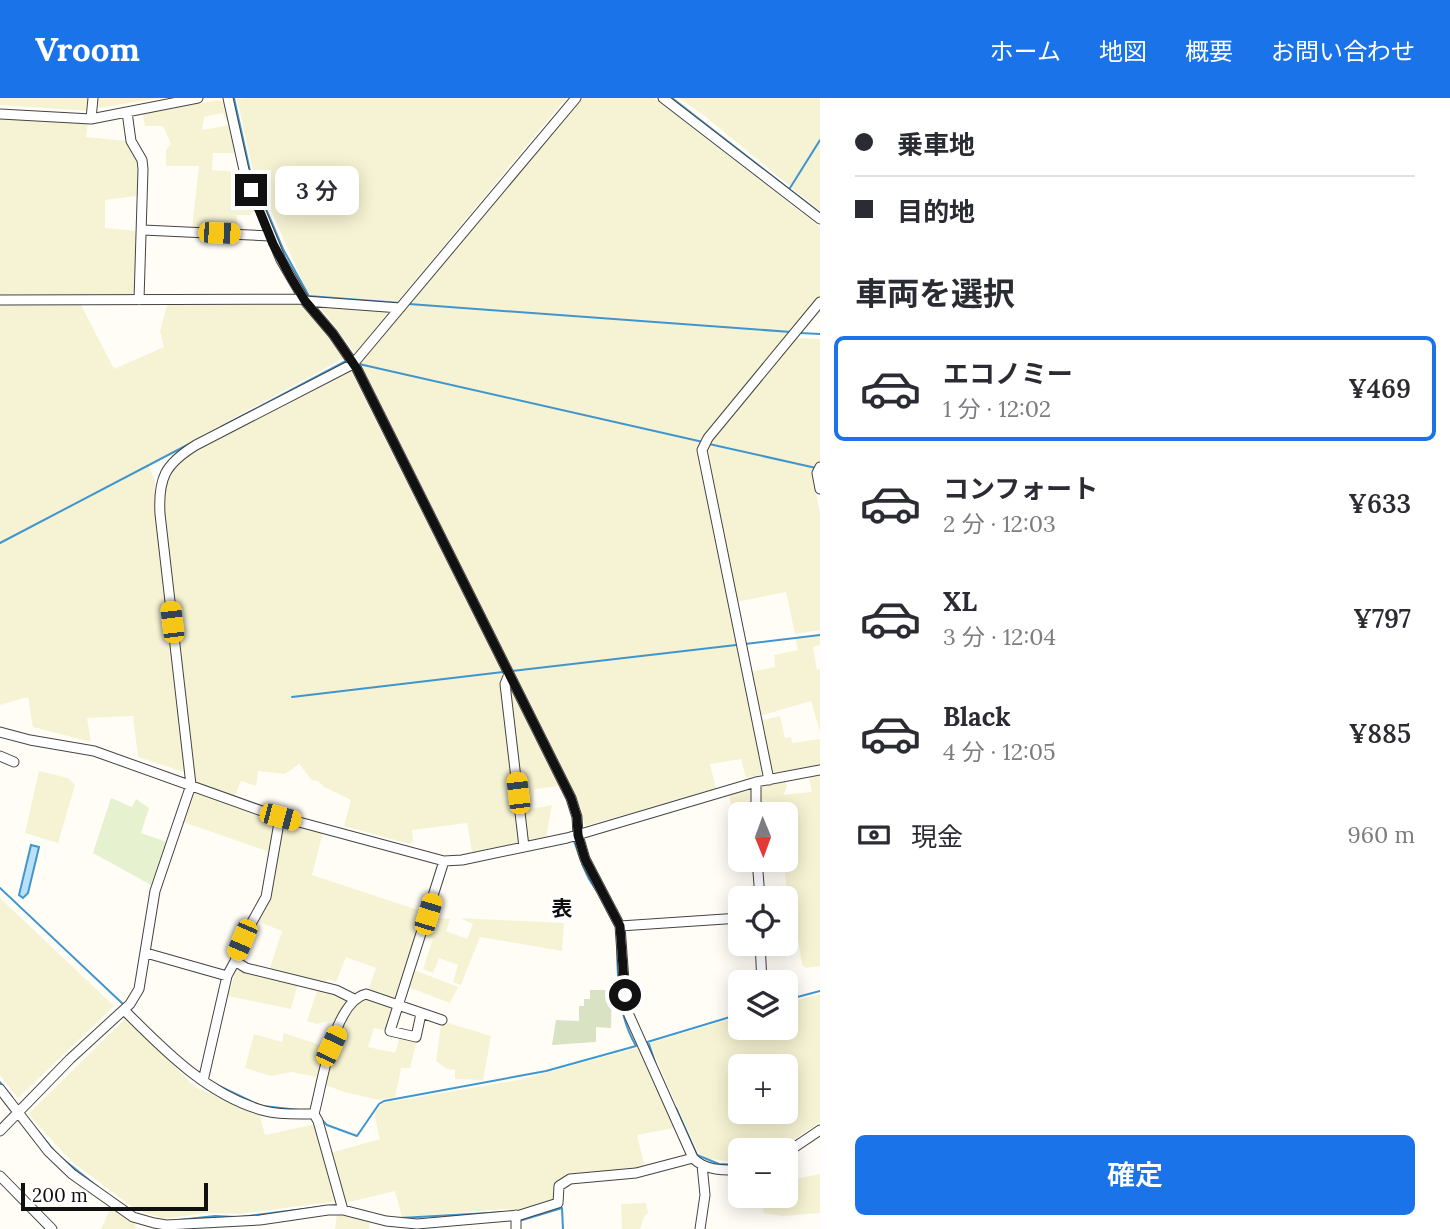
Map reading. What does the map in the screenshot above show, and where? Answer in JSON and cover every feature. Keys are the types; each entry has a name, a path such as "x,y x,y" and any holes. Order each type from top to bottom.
{"street":[{"path":"91,119 93,98"},
{"path":"0,114 91,119 198,98"},
{"path":"228,98 244,170 281,260 304,300 333,334 353,364 571,798 577,817 578,835 592,874 620,926 629,1015 693,1158 702,1165 728,1170"},
{"path":"0,1131 124,1010 139,989 155,891 191,785 160,514 159,494 164,475 173,462 196,445 353,364 576,98"},
{"path":"663,98 820,219"},
{"path":"127,112 131,142 142,160 143,230 139,300"},
{"path":"143,230 270,236"},
{"path":"0,300 304,300 400,308"},
{"path":"769,780 702,450 708,438 820,302"},
{"path":"820,467 817,473 820,488"},
{"path":"509,674 505,684 524,847"},
{"path":"0,732 94,751 280,817 444,861 462,860 578,835 756,782 820,770"},
{"path":"0,756 14,762"},
{"path":"756,782 756,802"},
{"path":"203,1082 227,976 249,925 266,897 280,817"},
{"path":"421,1014 416,1037 390,1031 444,861"},
{"path":"620,926 728,919"},
{"path":"146,953 227,976"},
{"path":"235,961 246,968 336,990 354,999"},
{"path":"344,1210 314,1114 324,1062 354,999 366,994 442,1020"},
{"path":"124,1010 162,1048 203,1082 261,1110 314,1114"},
{"path":"0,1089 48,1151 72,1174 137,1219 166,1225 260,1220 328,1210 344,1210 417,1226 516,1215 558,1203 559,1186 570,1180 636,1173 693,1158"},
{"path":"798,1145 820,1130"},
{"path":"700,1229 705,1195 702,1165"},
{"path":"0,1176 52,1229"},
{"path":"516,1215 516,1229"}],"shaded area":[{"path":"0,98 91,98 90,111 0,105"},
{"path":"97,98 159,98 98,108"},
{"path":"566,98 355,353 306,289 253,171 237,99"},
{"path":"582,98 654,98 820,227 820,298 697,449 764,774 746,778 741,759 710,764 716,789 585,826 580,806 360,362"},
{"path":"679,98 820,98 820,211 706,117"},
{"path":"219,100 225,103 229,120 226,121 223,113 204,117 202,130 230,125 235,153 213,153 212,170 241,172 256,212 251,212 251,215 237,215 237,231 192,228 199,166 166,166 166,150 171,144 163,126 145,126 143,114"},
{"path":"0,118 88,123 86,137 127,141 140,164 138,193 136,196 105,200 105,228 139,231 135,295 0,295"},
{"path":"0,303 80,303 114,369 164,347 160,331 167,305 303,304 344,358 148,465 155,481 155,505 187,773 138,757 133,716 87,718 91,742 33,727 28,697 0,705"},
{"path":"796,338 820,339 820,460 812,473 820,513 820,630 795,634 786,592 736,602 705,449 708,442"},
{"path":"350,369 560,786 535,789 531,809 552,805 546,837 472,852 467,823 412,830 413,841 410,844 344,826 351,800 312,780 299,764 285,774 258,771 256,786 241,781 235,796 196,782 162,496 165,484 180,460"},
{"path":"820,635 820,645 813,647 817,670 820,669 820,732 811,701 759,716 750,672 775,667 774,655 798,650 795,638"},
{"path":"780,716 785,738 791,737 792,743 820,739 820,765 774,773 771,771 760,721"},
{"path":"39,771 68,778 75,785 58,843 25,833"},
{"path":"820,775 820,966 806,968 802,965 798,938 798,886 786,886 785,872 798,872 798,802 761,802 761,786 786,780 787,787 783,795 812,792 809,777"},
{"path":"754,788 754,802 730,802 729,795"},
{"path":"195,792 275,820 270,852 183,822"},
{"path":"283,823 323,832 312,875 424,912 397,997 368,991 376,968 346,957 336,982 328,979 325,984 270,968 282,931 257,921"},
{"path":"0,898 114,1006 18,1098 0,1075"},
{"path":"432,917 450,919 446,931 467,939 473,924 460,918 564,923 562,951 480,937 461,985 453,982 458,965 439,958 433,973 423,969 433,939 424,936"},
{"path":"237,967 298,983 291,1009 228,996"},
{"path":"414,970 458,987 450,1003 408,987"},
{"path":"318,988 347,997 339,1019 317,1024 307,1021"},
{"path":"820,994 820,1122 797,1138 728,1138 728,1161 709,1159 699,1154 650,1043 728,1020 728,1040 798,1040 798,1000"},
{"path":"363,998 395,1007 388,1031 374,1028 368,1047 395,1053 400,1036 417,1040 410,1068 401,1068 395,1097 379,1100 323,1084 334,1045 350,1010"},
{"path":"126,1018 195,1087 260,1116 265,1135 316,1124 338,1201 238,1214 206,1213 163,1219 135,1209 71,1161 28,1114"},
{"path":"445,1022 491,1036 483,1080 455,1079 455,1070 447,1069 436,1061 441,1024 444,1025"},
{"path":"284,1033 326,1047 317,1077 291,1072 271,1076 245,1068 254,1034 282,1042"},
{"path":"637,1048 674,1128 637,1135 645,1167 555,1181 552,1201 512,1212 508,1209 402,1217 395,1191 345,1203 330,1153 380,1139 374,1113 383,1103 519,1080"},
{"path":"820,1174 820,1213 783,1216 763,1213 764,1208 798,1208 798,1178"},
{"path":"646,1203 648,1213 640,1229 622,1229 621,1204"},
{"path":"111,1207 135,1222 136,1229 101,1229"},
{"path":"337,1213 370,1221 369,1229 335,1229"}],"green space":[{"path":"111,798 132,807 136,799 149,808 141,833 167,842 151,885 93,853"},
{"path":"590,990 612,990 611,1028 596,1027 596,1042 552,1045 556,1020 579,1021 579,1006 584,1006 584,999 590,999"}],"water":[{"path":"31,845 39,847 28,893 23,898 19,895"}],"waterway":[{"path":"234,98 250,171 283,249 310,298"},
{"path":"672,98 820,213"},
{"path":"790,188 820,140"},
{"path":"308,296 400,303"},
{"path":"409,304 791,332"},
{"path":"800,333 820,334"},
{"path":"221,427 346,361"},
{"path":"359,364 703,442"},
{"path":"0,543 191,443"},
{"path":"709,444 816,468"},
{"path":"745,644 820,635"},
{"path":"512,671 736,645"},
{"path":"292,697 503,672"},
{"path":"574,841 580,858"},
{"path":"582,864 598,893"},
{"path":"0,888 124,1005"},
{"path":"617,949 622,1011 636,1046"},
{"path":"798,997 820,991"},
{"path":"644,1043 728,1018"},
{"path":"649,1044 656,1065"},
{"path":"322,1120 327,1125 357,1136 379,1104 384,1101 546,1071 636,1046"},
{"path":"0,1082 12,1097"},
{"path":"215,1084 257,1104"},
{"path":"263,1106 299,1110"},
{"path":"676,1108 697,1155 719,1164 728,1164"},
{"path":"32,1124 55,1152"},
{"path":"59,1156 98,1187"},
{"path":"241,1217 336,1205"},
{"path":"519,1221 562,1208 563,1229"},
{"path":"400,1218 506,1212"},
{"path":"179,1220 215,1216 236,1217"}],"district":[{"name":"表","path":"562,908"}],"route":[{"path":"251,190 273,244 290,276 305,301 333,334 357,369 571,798 585,859 620,926 625,995"}]}
